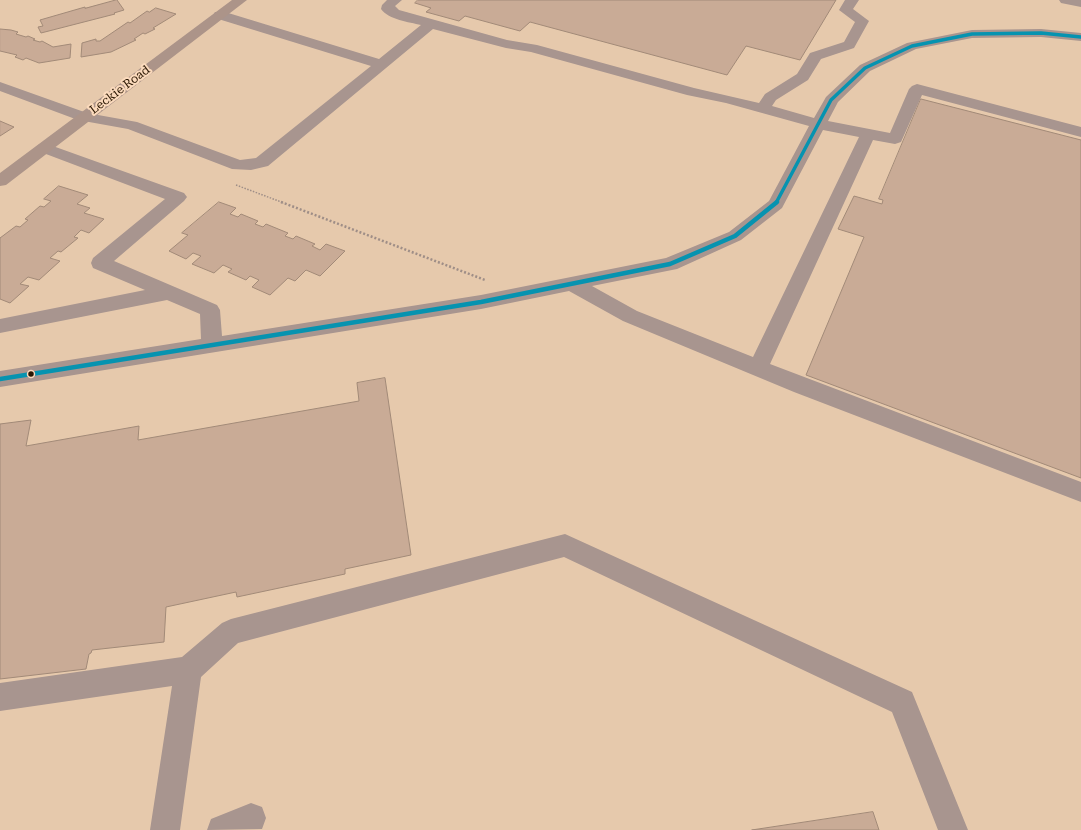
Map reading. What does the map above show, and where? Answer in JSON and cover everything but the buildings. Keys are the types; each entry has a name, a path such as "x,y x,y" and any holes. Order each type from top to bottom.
{"main road":[{"name":"Leckie Road","path":"0,181 240,0"}],"street":[{"path":"396,0 389,5 388,9 394,13 431,24 506,44 532,48 692,92 728,99 819,124 868,134 895,139 917,89 1081,132"},
{"path":"763,108 770,97 803,76 815,56 849,45 862,21 846,10 852,0"},
{"path":"1066,0 1081,3"},
{"path":"220,15 381,64"},
{"path":"0,86 84,117 131,125 238,165 251,165 262,162 431,24"},
{"path":"0,379 523,294 670,264 735,236 776,204 831,100 865,68 912,46 972,34 1041,33 1081,37"},
{"path":"758,368 868,134"},
{"path":"44,148 178,197 100,263 210,310 212,345"},
{"path":"572,284 630,316 758,368 1081,492"},
{"path":"0,326 170,292"},
{"path":"0,697 188,670 230,632 565,544 902,702 953,830"},
{"path":"165,830 188,670"},
{"path":"222,830 251,818"}],"path":[{"path":"233,183 523,294"}],"transit line":[{"path":"0,379 481,302 670,264 735,236 776,204 831,100 865,68 912,46 972,34 1041,33 1081,37"}]}
